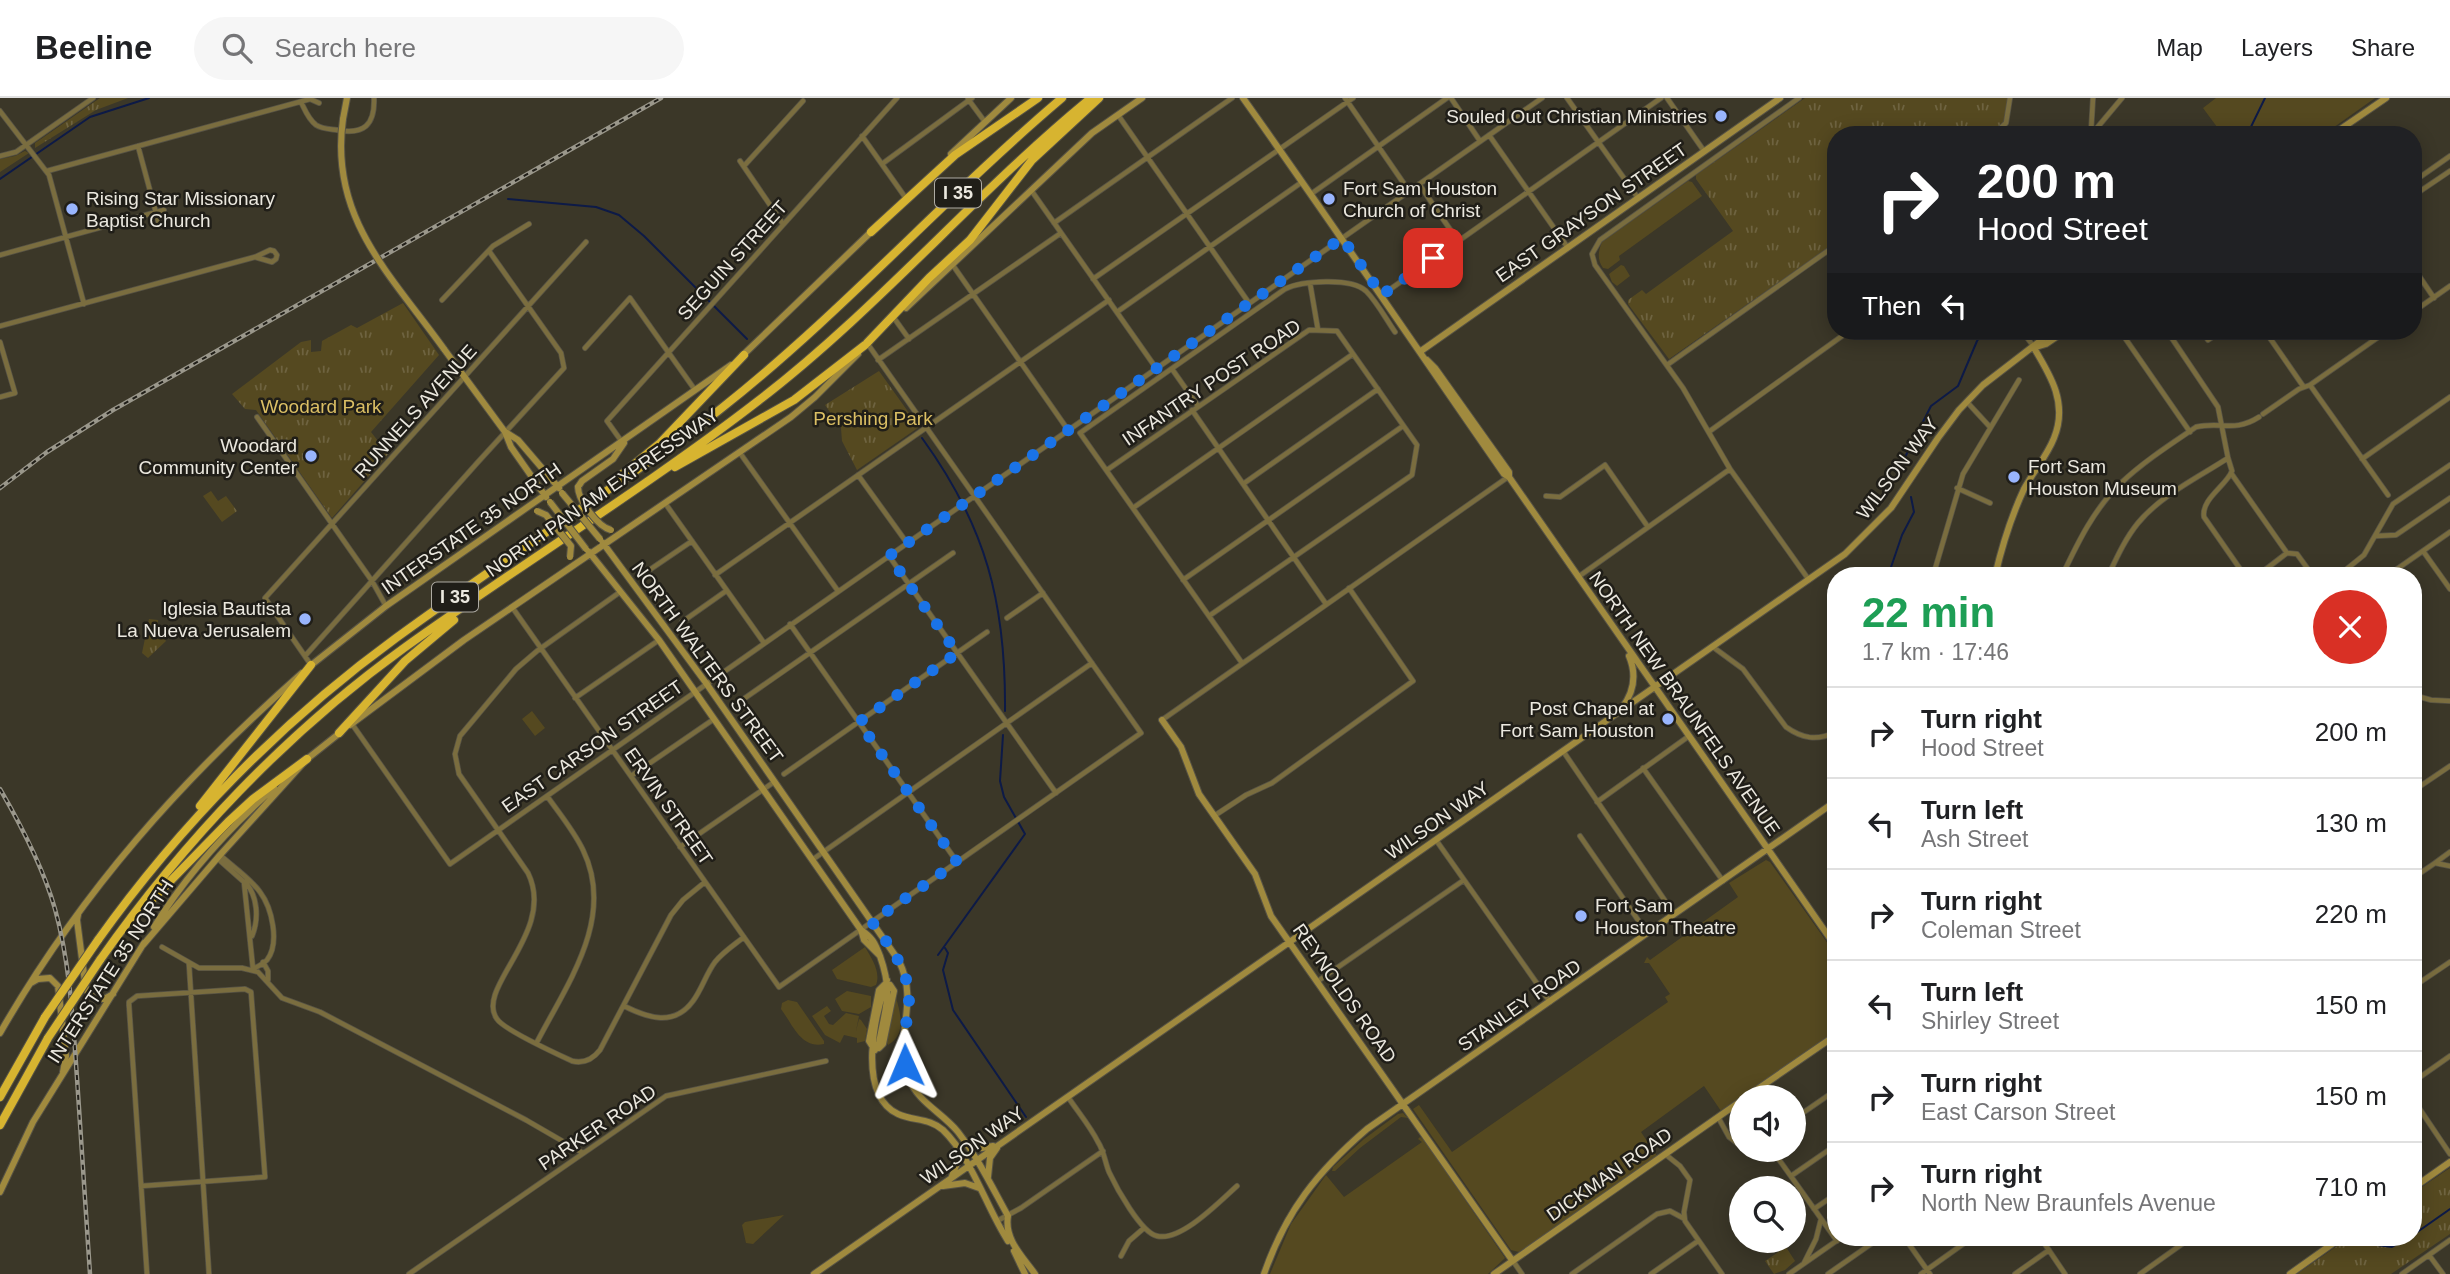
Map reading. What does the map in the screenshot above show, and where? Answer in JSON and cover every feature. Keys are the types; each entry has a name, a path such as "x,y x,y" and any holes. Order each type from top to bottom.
{"highway":[{"path":"872,232 955,155 1038,98"},
{"name":"NORTH PAN AM EXPRESSWAY","path":"0,1097 45,1017 121,909 208,805 260,753 317,701 396,638 714,415 783,358 1011,142 1062,98"},
{"name":"NORTH PAN AM EXPRESSWAY","path":"0,1125 48,1038 110,946 154,888 197,838 273,759 339,700 403,649 756,403 838,334 1027,154 1091,98"},
{"path":"597,514 794,400 866,344 929,278 970,240 1024,168 1099,98"},
{"path":"591,502 660,443 744,355"},
{"path":"339,733 414,653 505,579"},
{"path":"121,909 145,870 220,782 311,665"},
{"path":"110,946 215,834 253,799 307,759"}],"street":[{"path":"0,156 16,152 93,98"},
{"name":"NORTH WALTERS STREET","path":"347,98 341,163 345,190 354,217 372,250 505,432 511,447 548,499 659,640 861,930 871,936 877,946 889,991 872,1065 873,1080 883,1102 897,1114 934,1123 956,1148"},
{"path":"300,101 308,117 317,125 352,132 365,127 371,120 374,98"},
{"name":"SEGUIN STREET","path":"625,440 607,421 897,98"},
{"name":"INTERSTATE 35 NORTH","path":"0,1033 80,909 132,844 243,725 311,665 386,606 519,514 548,499 744,355 905,197 1011,98"},
{"path":"143,945 307,759 364,714 588,551 740,453 801,410 850,364 866,344 1092,133 1142,98"},
{"path":"1054,223 1232,98"},
{"name":"NORTH NEW BRAUNFELS AVENUE","path":"1243,98 1509,472 1509,477 1577,577 1827,934"},
{"path":"1311,194 1449,98 1480,141"},
{"name":"EAST CARSON STREET","path":"352,724 450,864 1542,98"},
{"path":"1567,98 1638,198"},
{"path":"1382,295 1661,98"},
{"path":"1667,98 1704,151"},
{"name":"EAST GRAYSON STREET","path":"1421,351 1780,98"},
{"path":"1799,98 1600,240 1592,253 1595,265 1667,365 1710,431 1730,469 1809,580"},
{"path":"2003,126 2006,123 2010,98"},
{"path":"2092,126 2093,98"},
{"path":"2098,126 2122,98"},
{"path":"2345,126 2386,98"},
{"path":"47,172 300,101 310,99 319,103"},
{"path":"882,164 970,99 985,122"},
{"path":"1093,279 1348,99 1409,191"},
{"path":"783,224 742,163 803,101"},
{"path":"0,111 47,172 84,304"},
{"path":"1117,114 1249,303"},
{"path":"1489,135 1568,248"},
{"path":"862,136 905,197"},
{"path":"138,146 159,224"},
{"path":"2422,176 2450,156"},
{"path":"2422,191 2450,171"},
{"path":"1117,312 1302,182"},
{"path":"1419,184 1458,241"},
{"path":"1031,190 1156,368"},
{"path":"0,255 164,210"},
{"path":"442,300 489,251 529,224"},
{"path":"878,360 1061,233"},
{"name":"RUNNELS AVENUE","path":"305,656 265,598 586,242"},
{"path":"311,665 305,656 564,368 561,353 489,251"},
{"path":"1667,365 1827,251"},
{"path":"0,326 255,257"},
{"path":"952,264 1068,430"},
{"path":"2422,280 2434,298"},
{"path":"1242,663 1080,433 1285,289 1297,284 1331,282 1361,287 1395,332"},
{"path":"1310,283 1318,330"},
{"path":"2422,306 2450,286"},
{"path":"585,348 629,298 670,351 696,391"},
{"path":"715,575 1109,300"},
{"path":"894,318 909,339"},
{"name":"INFANTRY POST ROAD","path":"1107,470 1306,331 1318,330 1337,331 1418,445 1412,475 1209,616"},
{"path":"1710,431 1836,340"},
{"path":"1998,567 2013,513 2054,439 2059,423 2056,387 2028,340"},
{"name":"WILSON WAY","path":"814,1274 1845,554 1891,508 1938,438 1967,402 2043,340"},
{"name":"WILSON WAY","path":"2034,348 2052,340"},
{"path":"2126,340 2190,432"},
{"path":"2173,340 2216,402 2231,474 2287,553"},
{"path":"2271,340 2304,386"},
{"path":"2066,567 2076,545 2104,502 2126,479 2190,432 2205,425 2242,426 2261,416 2374,340"},
{"path":"0,342 15,393 0,397"},
{"path":"861,930 1141,733 866,344"},
{"path":"1133,508 1353,354"},
{"path":"1172,369 1198,406"},
{"path":"1935,567 1957,488 1972,456 2019,380"},
{"path":"2310,385 2388,495"},
{"path":"1243,484 1378,389"},
{"path":"2362,459 2450,397"},
{"path":"1967,402 1990,427"},
{"path":"1192,410 1326,604"},
{"path":"257,417 372,581 386,606"},
{"path":"1184,580 1404,426"},
{"name":"NORTH WALTERS STREET","path":"505,432 518,440 602,542 706,683 899,961 908,989 909,1002 902,1047 909,1079 925,1103 957,1131 977,1160 1008,1216 1006,1226 1011,1240 1035,1274"},
{"path":"625,440 613,459 582,481 578,487 578,496 604,528 611,530 640,519"},
{"path":"740,453 838,591"},
{"path":"2112,567 2122,547 2149,511 2228,458"},
{"path":"1546,496 1559,497 1605,465 1648,527"},
{"path":"2349,567 2364,555 2393,505 2450,465"},
{"path":"1577,577 1730,469"},
{"path":"2231,474 2203,510 2204,517 2239,567"},
{"path":"858,475 907,543"},
{"path":"1162,720 1509,477"},
{"path":"1957,488 1990,503"},
{"path":"2376,536 2396,535 2450,498"},
{"path":"664,503 764,643"},
{"path":"519,514 537,511 546,515 571,546 570,557 557,576"},
{"path":"2400,567 2450,532"},
{"path":"642,575 692,541"},
{"path":"2423,551 2450,589"},
{"path":"745,698 953,553"},
{"path":"2269,567 2287,553 2297,554 2306,567"},
{"path":"889,556 1056,793"},
{"path":"1214,816 1246,795 1272,783 1413,681 1349,588"},
{"path":"682,622 726,591"},
{"path":"620,592 516,669 460,736 455,754 459,774 528,873 535,900 527,934 498,987 492,1009 500,1023 572,1061 591,1059 600,1050 671,915 683,900 705,882"},
{"path":"1007,618 1043,593"},
{"name":"ERVIN STREET","path":"512,607 779,987 861,930"},
{"path":"790,624 957,862"},
{"path":"784,774 987,632"},
{"path":"1618,635 1634,672 1632,692 1619,712"},
{"path":"575,698 659,640"},
{"path":"1713,647 1743,669 1786,727 1804,737 1827,736"},
{"path":"812,860 1092,663"},
{"path":"2422,698 2450,701"},
{"path":"631,776 714,719"},
{"name":"REYNOLDS ROAD","path":"1162,720 1181,747 1195,785 1255,874 1272,916 1522,1274"},
{"path":"1597,802 1689,736"},
{"path":"1563,751 1675,915"},
{"name":"INTERSTATE 35 NORTH","path":"0,1192 33,1122 165,910 220,841 256,804 307,759"},
{"path":"2422,785 2450,766"},
{"path":"1643,768 1723,881"},
{"path":"680,847 774,782"},
{"path":"537,1042 589,938 594,902 591,871 582,848 547,796"},
{"name":"STANLEY ROAD","path":"1264,1274 1279,1235 1307,1188 1367,1129 1827,807"},
{"path":"1580,836 1648,934"},
{"path":"1436,840 1550,1002"},
{"path":"2422,872 2450,852"},
{"path":"219,856 244,881 254,896 256,925 251,940 253,969"},
{"path":"219,856 254,885 268,907 273,941 264,962 253,969"},
{"path":"2435,863 2450,866"},
{"path":"1318,981 1464,880"},
{"path":"80,909 77,920 86,990 95,999 103,999 114,993"},
{"path":"624,1006 650,1018 664,1018 680,1012 694,999 717,959 744,937"},
{"path":"162,947 199,968 253,969 268,981 282,998 320,1012 526,1120 583,1153"},
{"path":"242,968 253,962 264,962"},
{"path":"264,962 268,981"},
{"path":"2422,981 2450,962"},
{"path":"189,964 209,1274"},
{"path":"31,983 50,978 58,986 66,1056 61,1077"},
{"path":"141,1186 265,1177 251,992 245,989 137,996 130,1002 141,1186 147,1274"},
{"path":"1764,1085 1827,1042"},
{"path":"2422,1076 2450,1056"},
{"name":"PARKER ROAD","path":"409,1274 666,1096 826,1062"},
{"path":"1806,1111 1827,1096"},
{"path":"1068,1097 1103,1151 1120,1192 1144,1228 1157,1237 1175,1233 1194,1222 1237,1186"},
{"name":"DICKMAN ROAD","path":"1494,1274 1729,1109"},
{"path":"2422,1112 2450,1154"},
{"path":"1718,1117 1729,1137"},
{"path":"966,1144 982,1148 999,1145"},
{"path":"988,1179 990,1158 999,1145"},
{"path":"956,1148 1016,1254 1023,1273"},
{"path":"949,1180 957,1168 956,1148"},
{"path":"997,1221 1103,1151"},
{"path":"1780,1162 1791,1176 1827,1151"},
{"path":"1665,1154 1680,1166 1689,1180 1685,1221"},
{"path":"2422,1182 2450,1162"},
{"path":"938,1188 965,1183 979,1188"},
{"path":"1806,1198 1827,1225"},
{"path":"1814,1209 1827,1200"},
{"path":"1572,1274 1665,1211 1674,1212 1685,1221 1721,1274"},
{"path":"1803,1265 1816,1239 1821,1218"},
{"path":"1121,1256 1129,1241 1144,1228"},
{"path":"2402,1274 2450,1240"},
{"path":"1651,1274 1698,1241"},
{"path":"1789,1274 1829,1246"},
{"path":"1828,1274 1868,1246"},
{"path":"1910,1246 1928,1272"},
{"path":"1921,1274 1928,1272 1961,1246"},
{"path":"2046,1246 2065,1274"},
{"path":"2140,1274 2179,1246"},
{"path":"2290,1274 2329,1246"},
{"path":"2014,1274 2049,1250"},
{"path":"2429,1255 2443,1274"}],"green space":[{"path":"100,98 128,98 96,110 35,148 35,143"},
{"path":"1805,98 2008,98 2000,126 1827,126 1827,248 1669,359 1628,304 1628,300 1642,290 1646,294 1733,231 1696,179 1696,175"},
{"path":"2216,98 2375,98 2336,126 2216,126 2203,108"},
{"path":"25,151 29,153 0,172 0,159"},
{"path":"1688,181 1692,182 1702,196 1619,256 1620,260 1608,269 1603,268 1599,255 1602,242"},
{"path":"1621,265 1630,276 1617,286 1609,274"},
{"name":"Woodard Park","path":"403,303 439,355 371,432 388,454 332,518 256,410 245,409 232,394 301,342 311,340 311,352 321,351 322,341 351,325 357,328"},
{"name":"Pershing Park","path":"879,371 919,427 857,470 842,441 841,428 825,405"},
{"path":"211,491 218,501 226,496 237,511 222,522 203,496"},
{"path":"149,619 158,620 158,629 166,641 148,658 142,653"},
{"path":"532,711 545,728 535,736 522,719"},
{"path":"1766,860 1770,862 1827,942 1827,1037 1758,1085 1729,1085 1729,1105 1721,1111 1704,1086 1641,1132 1657,1156 1519,1252 1511,1250 1413,1109 1419,1105 1452,1152 1668,1002 1665,997 1670,994 1649,963 1644,963 1647,957 1650,960 1738,897 1729,883"},
{"path":"865,947 877,970 876,985 871,987 837,979 832,970"},
{"path":"847,991 871,996 871,1007 859,1014 842,1011 835,999"},
{"path":"896,998 900,1030 894,1041 888,1045 886,1041"},
{"path":"788,1000 797,1002 824,1044 809,1043 798,1034 781,1009 782,1003"},
{"path":"827,1006 831,1011 824,1016 829,1024 833,1025 846,1013 859,1016 856,1031 859,1019 867,1029 865,1041 857,1043 857,1038 844,1035 840,1043 825,1035 812,1016"},
{"path":"1403,1113 1408,1118 1401,1117 1332,1171 1333,1167 1364,1139"},
{"path":"1420,1137 1505,1258 1488,1274 1270,1274 1291,1224 1326,1175 1344,1197 1422,1142 1418,1139"},
{"path":"2450,1168 2450,1234 2391,1274 2297,1274 2337,1246 2422,1246 2422,1187"},
{"path":"784,1215 753,1244 746,1243 742,1225 745,1222"},
{"path":"1777,1253 1790,1253 1795,1261 1785,1270 1774,1274 1765,1261"}],"waterway":[{"path":"0,179 90,117 149,98"},
{"path":"2251,126 2265,98"},
{"path":"508,199 596,207 619,215 644,236 747,339"},
{"path":"1900,477 1899,469 1931,406 1958,386 1978,340"},
{"path":"922,438 962,503 988,567 1001,635 1005,711"},
{"path":"1891,567 1902,535 1914,512 1911,497"},
{"path":"938,955 1025,834 1004,797 1000,781 1003,735"},
{"path":"945,948 948,953 943,970 953,1010 1026,1117"},
{"path":"2422,1229 2450,1209"},
{"path":"2385,1246 2394,1246"}],"railway":[{"path":"0,488 47,452 113,410 661,98"},
{"path":"0,789 44,878 55,909 64,950 74,1036 90,1274"}],"place":[{"name":"Souled Out Christian Ministries","path":"1721,116"},
{"name":"Fort Sam Houston Church of Christ","path":"1329,199"},
{"name":"Rising Star Missionary Baptist Church","path":"72,209"},
{"name":"Woodard Community Center","path":"311,456"},
{"name":"Fort Sam Houston Museum","path":"2014,477"},
{"name":"Iglesia Bautista La Nueva Jerusalem","path":"305,619"},
{"name":"Post Chapel at Fort Sam Houston","path":"1668,719"},
{"name":"Fort Sam Houston Theatre","path":"1581,916"}],"route":[{"path":"905,1065 902,1047 909,1002 908,989 899,961 872,922 957,862 859,722 957,653 889,556 1342,238 1382,295 1433,258"}]}
